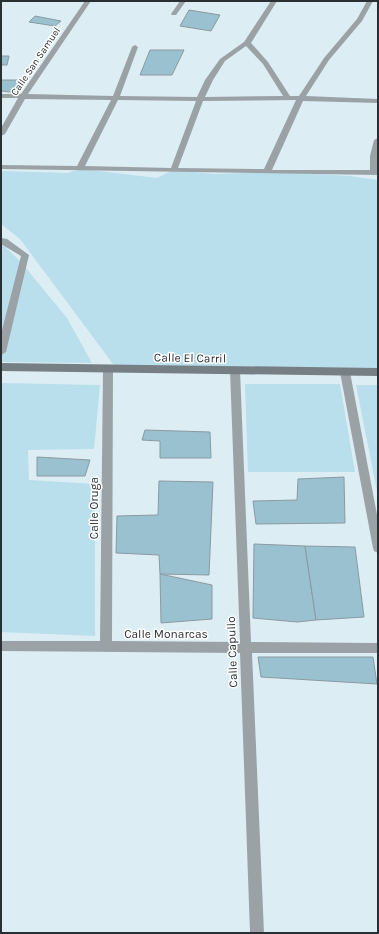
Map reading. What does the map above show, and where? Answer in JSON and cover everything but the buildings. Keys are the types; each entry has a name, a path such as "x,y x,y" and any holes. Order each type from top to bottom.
{"main road":[{"name":"Calle El Carril","path":"2,367 378,372"}],"street":[{"name":"Calle San Samuel","path":"1,134 23,96 88,1"},
{"path":"174,14 183,1"},
{"path":"174,169 200,99 222,60 246,43 274,1"},
{"path":"267,172 301,98 326,59 360,20 370,1"},
{"path":"246,43 266,63 288,98"},
{"path":"80,168 116,97 135,47"},
{"path":"1,96 200,99 301,98 378,101"},
{"path":"1,167 174,169 267,172 376,172 374,156 378,140"},
{"path":"1,241 25,255 1,353 2,367"},
{"name":"Calle Oruga","path":"106,647 108,369"},
{"name":"Calle Capullo","path":"235,370 257,933"},
{"path":"345,372 378,548"},
{"name":"Calle Monarcas","path":"1,646 378,648"}],"shaded area":[{"path":"82,169 157,178 173,170 213,174 281,172 349,176 378,180 378,371 116,368 20,239 1,224 1,171 67,173"},
{"path":"1,243 20,261 67,318 92,363 1,362"},
{"path":"1,383 100,385 94,449 28,450 29,480 95,484 95,636 1,632"},
{"path":"245,384 340,384 355,472 248,472"},
{"path":"356,385 378,385 378,491 377,491"}]}
